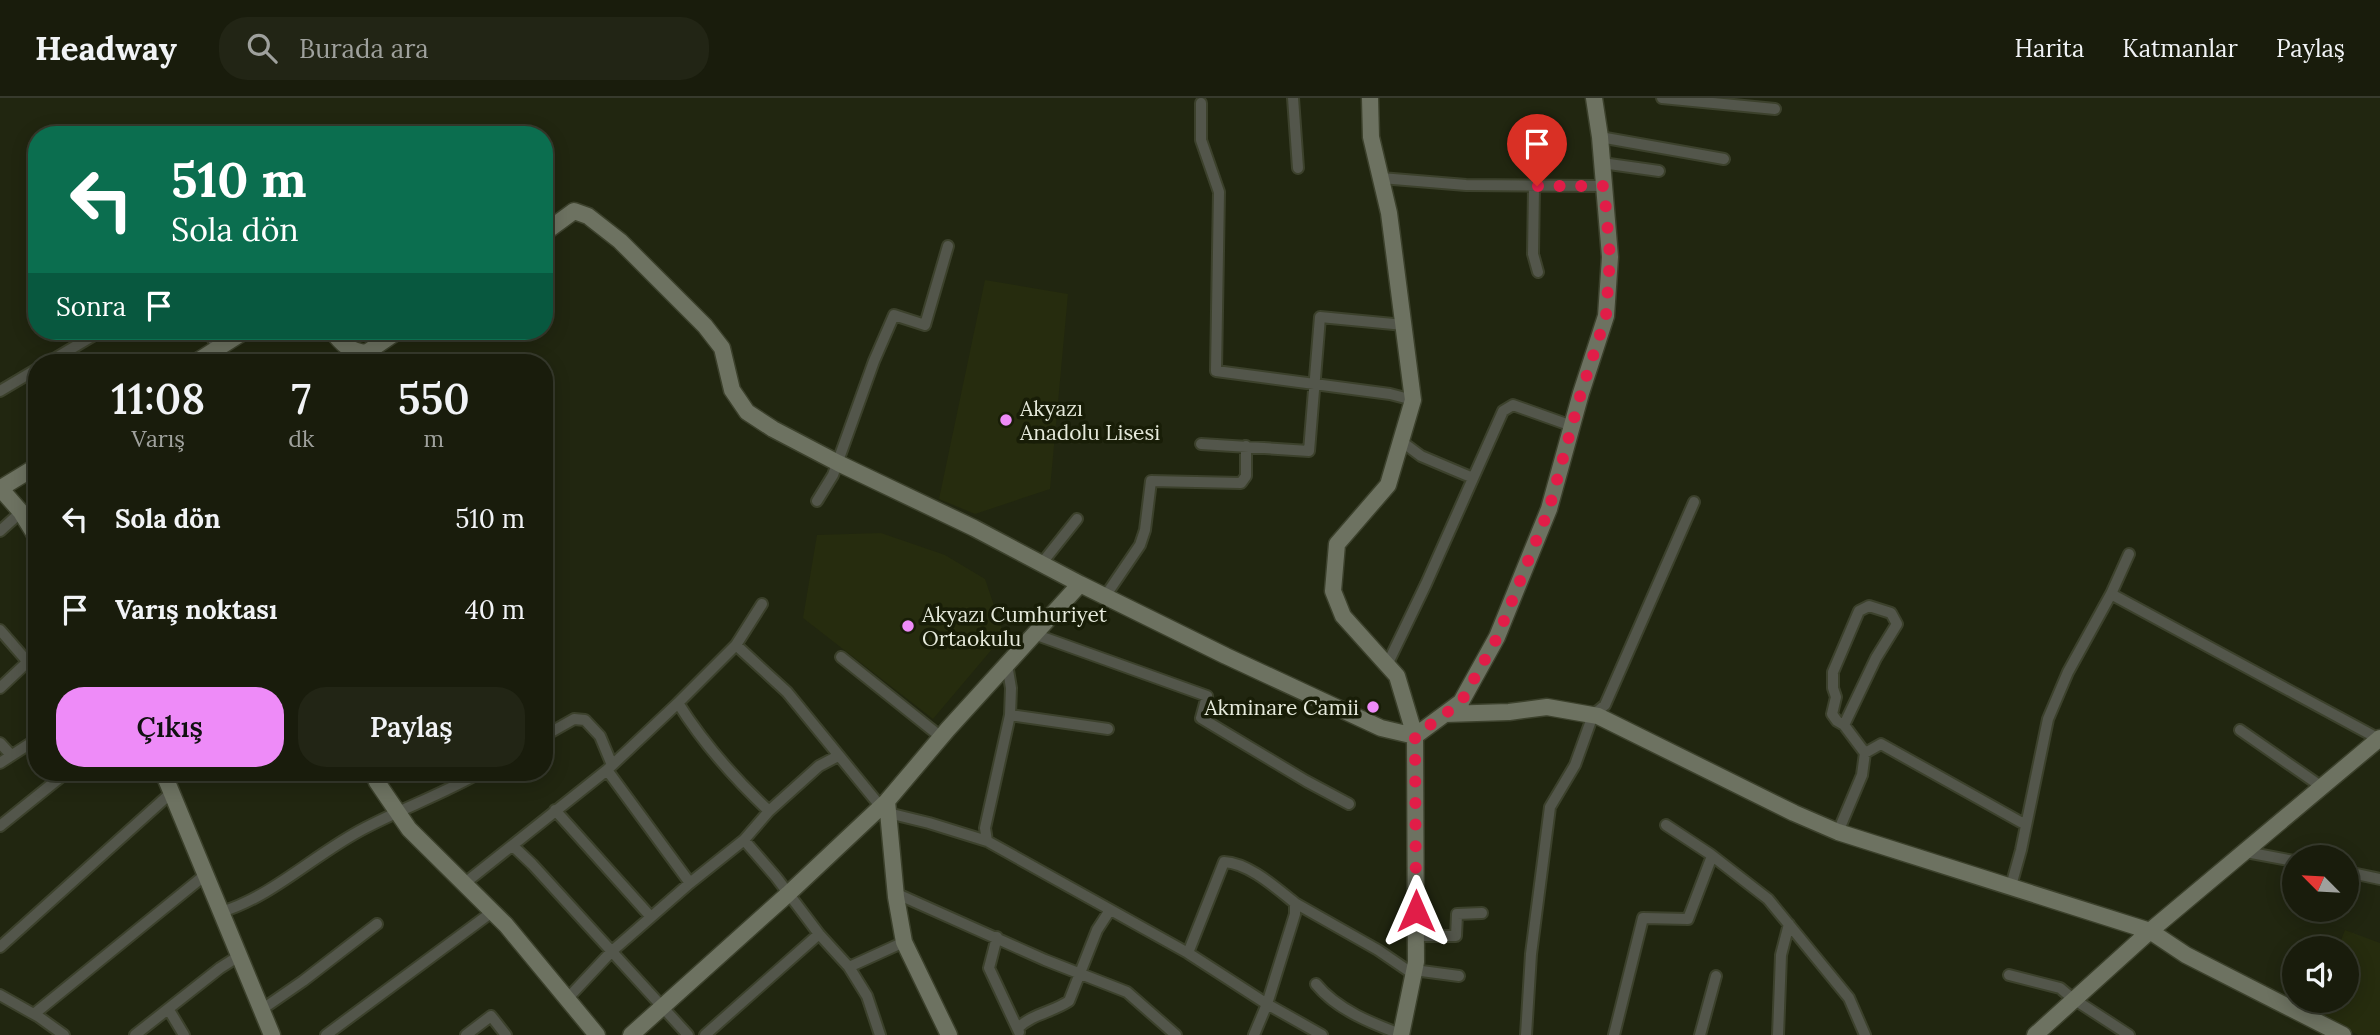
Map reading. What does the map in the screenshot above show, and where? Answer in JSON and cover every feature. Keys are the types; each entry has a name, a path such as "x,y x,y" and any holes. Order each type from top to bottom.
{"street":[{"path":"1293,98 1298,168"},
{"path":"1316,984 1327,997 1343,1008 1402,1035 1414,972 1416,936 1415,736 1397,676 1343,616 1333,592 1338,544 1388,485 1413,400 1389,213 1371,137 1370,98"},
{"path":"553,226 574,211 588,216 620,242 705,326 722,348 732,390 747,412 773,429 1226,656 1381,728 1415,736 1461,702 1497,638 1549,509 1606,316 1610,257 1594,98"},
{"path":"1662,98 1775,109"},
{"path":"1202,103 1201,140 1219,192 1216,372 1390,394 1413,400"},
{"path":"1600,137 1724,159"},
{"path":"1602,163 1659,171"},
{"path":"1381,178 1466,185 1604,186"},
{"path":"1534,186 1533,254 1538,272"},
{"path":"817,501 838,463 874,361 894,315 925,325 948,246"},
{"path":"1201,444 1309,451 1320,317 1404,325"},
{"path":"62,354 86,340"},
{"path":"213,340 218,348"},
{"path":"209,354 230,340"},
{"path":"339,340 354,352 366,353 385,340"},
{"path":"0,391 28,374"},
{"path":"1387,665 1503,411 1513,405 1572,426"},
{"path":"1401,441 1421,456 1473,478"},
{"path":"1106,595 1140,545 1145,530 1152,481 1241,483 1246,476 1246,446"},
{"path":"28,471 0,488 28,523"},
{"path":"1526,1035 1531,954 1550,807 1575,765 1593,715 1605,705 1694,502"},
{"path":"0,531 21,512"},
{"path":"1042,562 1077,520"},
{"path":"2011,886 2048,719 2068,672 2111,594 2129,554"},
{"path":"631,1035 885,807 941,737 1080,584"},
{"path":"2035,1035 2150,931 2379,739 2111,594"},
{"path":"465,883 609,767 736,645 762,604"},
{"path":"1838,832 1862,775 1865,753 1844,724 1837,721 1832,713 1836,697 1833,672 1860,611 1869,606 1891,613 1897,624 1875,659 1844,724"},
{"path":"0,630 27,661 0,688"},
{"path":"1034,634 1208,696 1201,718 1349,804"},
{"path":"736,645 788,692 838,756 885,807 987,841 1188,953 1322,1035"},
{"path":"841,657 941,737"},
{"path":"987,841 985,828 1010,715 1011,688 1007,664"},
{"path":"677,703 697,733 769,811"},
{"path":"1445,714 1509,712 1547,707 1593,715 1794,814 1838,832 2150,931 2197,960 2343,1035"},
{"path":"1010,715 1108,729"},
{"path":"553,731 574,719 585,720 600,736 609,767 690,883"},
{"path":"2240,730 2322,786"},
{"path":"0,743 11,755"},
{"path":"1865,753 1881,744 2026,825"},
{"path":"0,763 28,745"},
{"path":"568,998 611,952 744,840 769,811 819,766 838,756"},
{"path":"0,827 56,781"},
{"path":"167,781 272,1035"},
{"path":"377,781 409,830 492,912 597,1035"},
{"path":"221,912 242,906 365,828 466,781"},
{"path":"0,947 172,792"},
{"path":"885,807 904,942 949,1035"},
{"path":"555,810 651,917"},
{"path":"1666,825 1768,898 1849,998 1865,1035"},
{"path":"744,840 849,967 867,996 880,1035"},
{"path":"513,846 688,1035"},
{"path":"2246,852 2282,859"},
{"path":"1614,1035 1643,918 1688,919 1712,856"},
{"path":"1188,953 1224,863 1235,863 1295,903 1414,972 1459,976"},
{"path":"34,1014 205,875"},
{"path":"2359,875 2380,879"},
{"path":"895,892 1045,960 1127,992 1176,1035"},
{"path":"1254,1035 1267,1003 1295,903"},
{"path":"1019,1032 1026,1021 1069,1001 1097,930 1110,910"},
{"path":"326,1035 492,912"},
{"path":"1416,936 1456,936 1457,914 1482,913"},
{"path":"261,1010 377,924"},
{"path":"1778,1035 1781,956 1789,924"},
{"path":"705,1035 819,934"},
{"path":"997,937 989,968 1019,1032"},
{"path":"849,967 904,942"},
{"path":"135,1035 239,956"},
{"path":"2009,975 2060,988 2129,1035"},
{"path":"1700,1035 1716,976"},
{"path":"0,995 64,1035"},
{"path":"169,1010 184,1035"},
{"path":"466,1035 491,1016 506,1035"}],"shaded area":[{"name":"Akyazı Anadolu Lisesi","path":"985,280 1068,294 1050,489 975,514 939,499"},
{"name":"Akyazı Cumhuriyet Ortaokulu","path":"881,533 945,555 985,579 1004,635 933,719 803,618 817,535"},
{"path":"2345,930 2380,943 2380,1035 2358,1035 2314,1013 2359,1013 2359,936 2343,936"}],"place":[{"name":"Akyazı Anadolu Lisesi","path":"1006,420"},
{"name":"Akyazı Cumhuriyet Ortaokulu","path":"908,626"},
{"name":"Akminare Camii","path":"1373,707"}],"route":[{"path":"1416,911 1415,736 1461,702 1497,638 1549,509 1581,393 1606,316 1610,257 1604,186 1537,186"}]}
